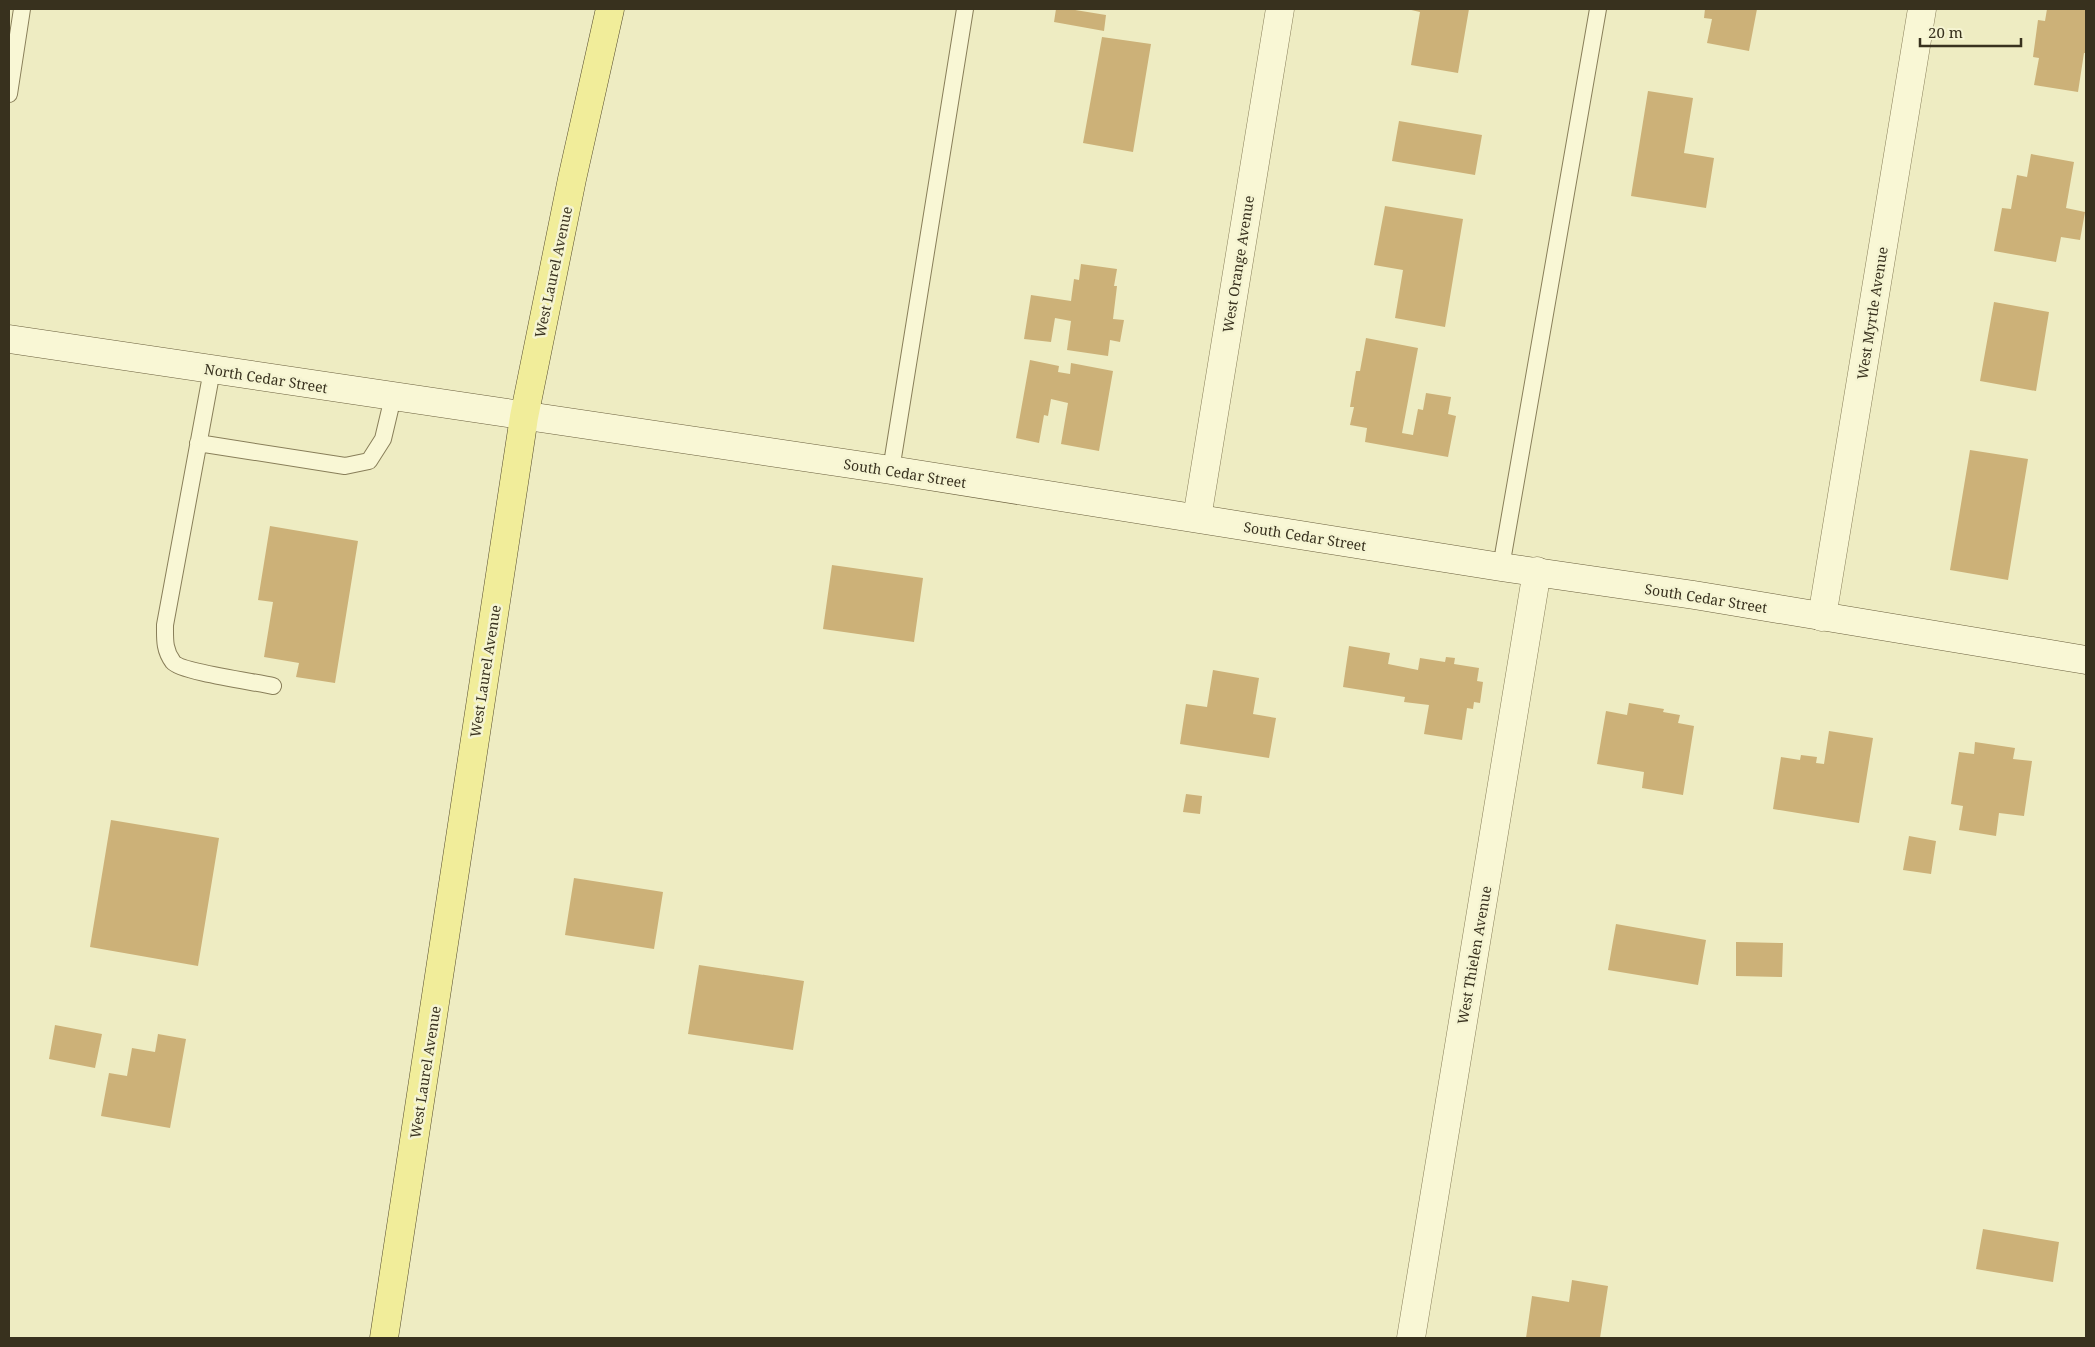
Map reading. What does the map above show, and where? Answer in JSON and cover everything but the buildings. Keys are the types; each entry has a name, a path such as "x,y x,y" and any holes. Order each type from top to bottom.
{"main road":[{"name":"West Laurel Avenue","path":"384,1338 524,417 574,169 610,9"}],"street":[{"name":"West Orange Avenue","path":"1197,518 1280,9"},
{"name":"West Myrtle Avenue","path":"1822,617 1922,9"},
{"name":"North Cedar Street","path":"9,339 524,417"},
{"name":"South Cedar Street","path":"524,417 891,470 1501,567 1694,595 2086,660"},
{"name":"West Thielen Avenue","path":"1411,1338 1538,571"}],"lane":[{"path":"9,94 22,9"},
{"path":"891,470 965,9"},
{"path":"1501,567 1598,9"},
{"path":"212,370 166,625 164,647 174,663 188,670 273,686"},
{"path":"198,443 345,466 369,461 383,439 393,397"}]}
